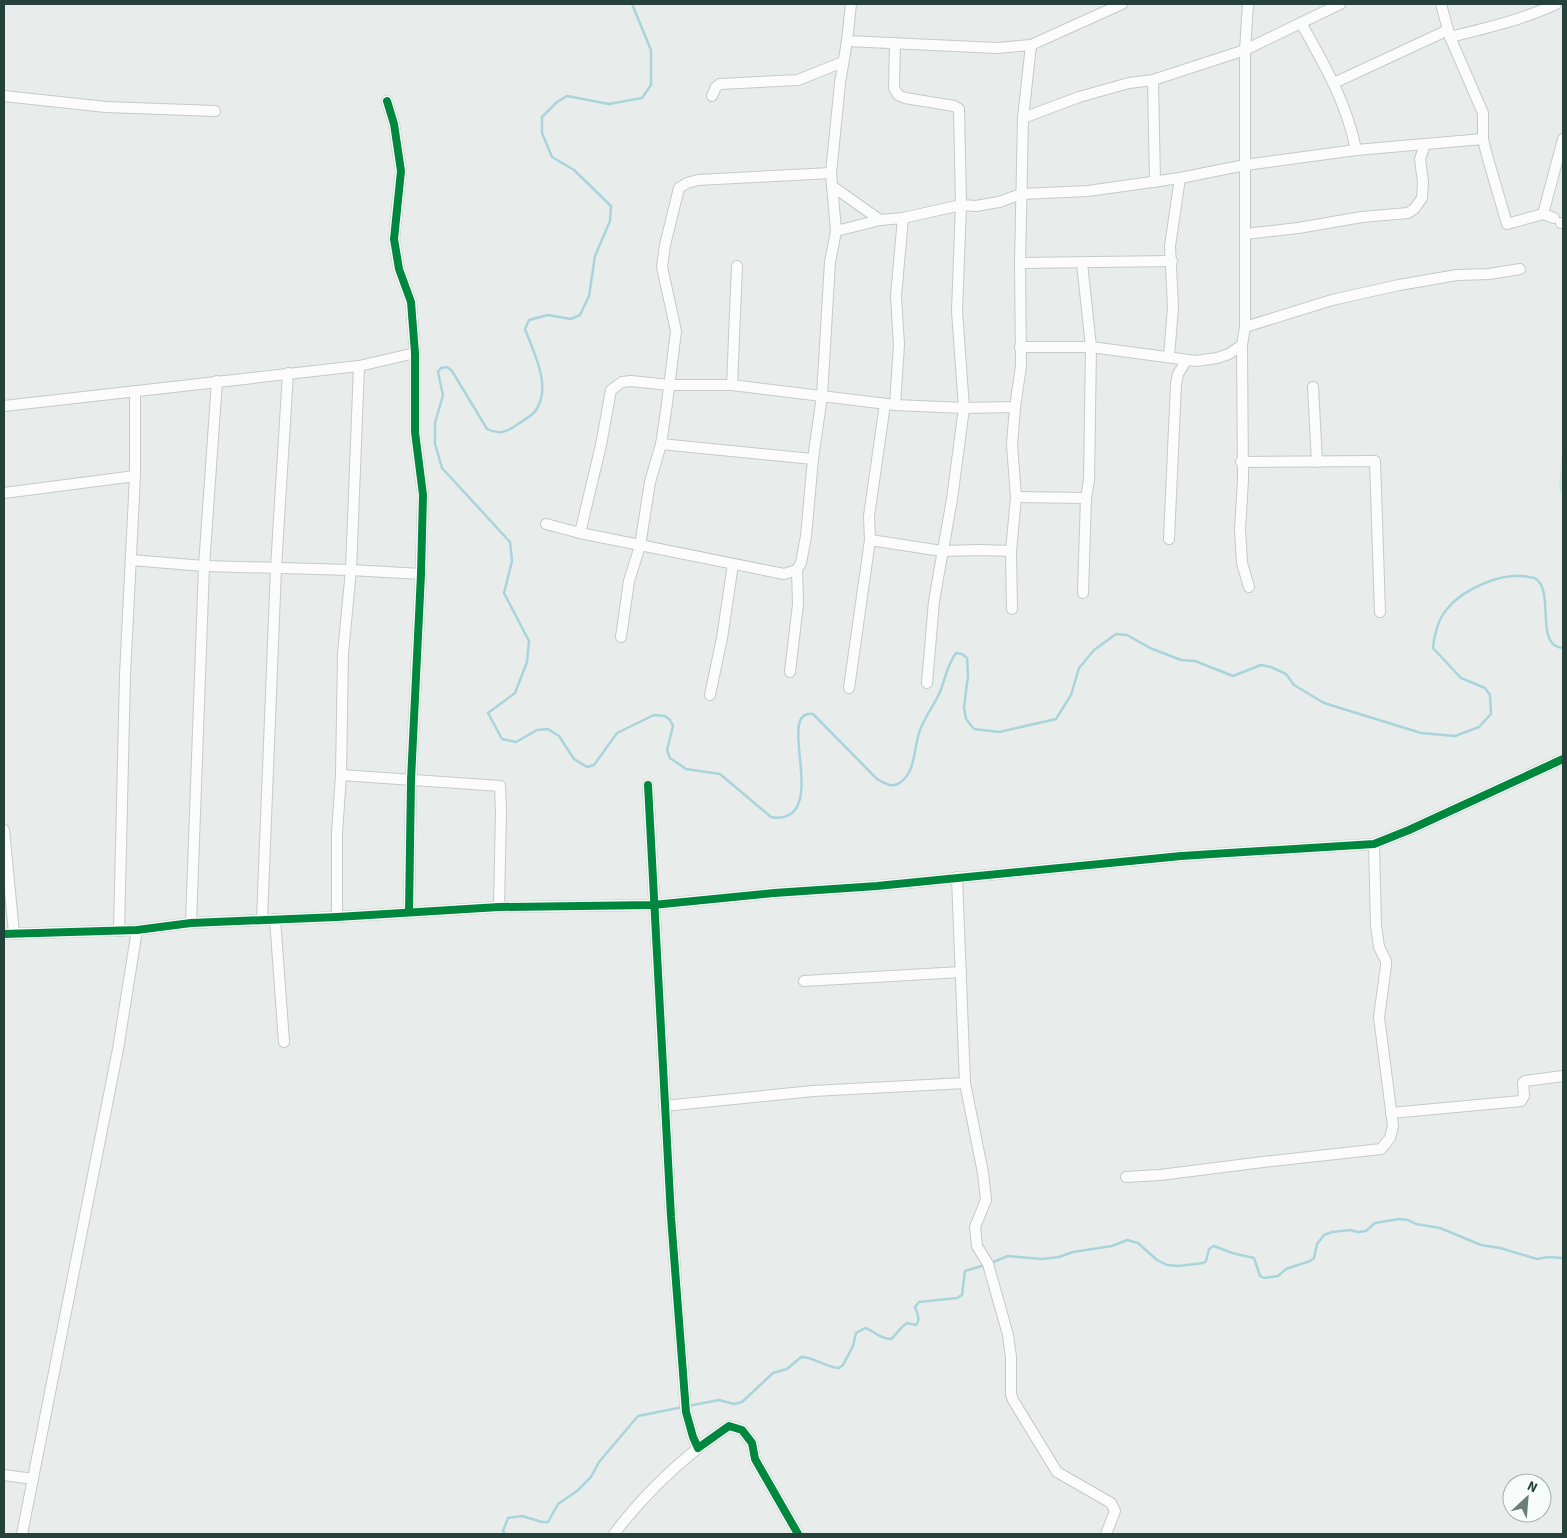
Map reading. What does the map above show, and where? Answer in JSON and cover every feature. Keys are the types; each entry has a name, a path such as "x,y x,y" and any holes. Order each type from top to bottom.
{"street":[{"path":"790,672 798,604 797,570 801,563 806,536 813,459 822,396 830,262 836,231 832,173 840,84 851,4"},
{"path":"847,41 997,48 1031,45 1122,4"},
{"path":"1248,4 1245,50 1245,326 1242,345 1243,480 1240,530 1242,563 1249,587"},
{"path":"1023,118 1079,97 1129,83 1153,80 1245,50 1340,4"},
{"path":"1441,4 1449,33 1483,113 1483,139 1507,224 1543,214 1559,221"},
{"path":"1334,83 1449,33 1494,27 1537,13 1556,4"},
{"path":"1301,23 1334,83 1351,125 1356,150"},
{"path":"895,43 894,88 898,95 905,98 954,106 959,109 961,205 957,311 964,408 952,499 934,601 926,682"},
{"path":"1012,609 1011,551 1016,497 1012,454 1015,407 1021,372 1020,263 1023,118 1031,45"},
{"path":"712,96 716,87 720,84 798,80 843,62"},
{"path":"1153,80 1155,182"},
{"path":"4,96 106,106 216,111"},
{"path":"387,101 394,124 401,172 394,239 399,269 411,302 415,353 415,426 423,495 411,780 409,912"},
{"path":"1543,214 1563,138"},
{"path":"836,231 880,220 903,218 961,205 976,206 999,202 1021,194 1088,191 1180,178 1245,165 1356,150 1483,139"},
{"path":"1245,234 1408,212 1415,208 1422,198 1423,182 1420,159 1425,144"},
{"path":"621,637 629,581 640,546 650,482 661,444 669,385 676,330 662,266 679,188 687,183 698,180 832,173"},
{"path":"1169,357 1173,307 1170,246 1180,178"},
{"path":"832,186 880,220"},
{"path":"849,688 870,540 869,516 899,345 896,296 903,218"},
{"path":"1020,263 1172,261"},
{"path":"1082,263 1091,347 1089,480 1086,498 1083,592"},
{"path":"732,385 737,266"},
{"path":"1245,326 1332,300 1399,285 1457,275 1489,274 1520,269"},
{"path":"1020,346 1091,347 1186,360 1217,358 1229,354 1242,345"},
{"path":"4,406 359,366 415,353"},
{"path":"1169,539 1176,384 1178,374 1186,360"},
{"path":"337,917 337,833 341,776 343,653 351,570 359,366"},
{"path":"262,919 276,568 288,373"},
{"path":"191,922 204,566 217,381"},
{"path":"580,533 601,445 611,390 622,382 631,381 669,385 732,385 890,404 964,408 1015,407"},
{"path":"1313,387 1316,462"},
{"path":"119,931 125,675 135,476 135,390"},
{"path":"661,444 813,459"},
{"path":"1242,462 1375,461 1380,612"},
{"path":"4,493 135,476"},
{"path":"1016,497 1086,498"},
{"path":"546,524 640,546 784,574 797,570"},
{"path":"870,540 942,551 1011,551"},
{"path":"131,560 204,566 421,574"},
{"path":"710,695 722,638 733,564"},
{"path":"4,830 9,934 119,931 191,922 337,917 499,907 653,905 774,893 877,886 1180,856 1374,844 1409,830 1563,759"},
{"path":"341,776 500,786 499,907"},
{"path":"648,785 664,1106 686,1412 698,1448"},
{"path":"1126,1177 1160,1176 1382,1149 1390,1138 1393,1126 1379,1017 1386,962 1379,947 1376,926 1374,844"},
{"path":"957,877 965,1083 983,1173 986,1200 975,1227 977,1246 988,1264 1008,1335 1013,1400 1057,1472 1111,1503 1114,1507 1115,1510 1106,1534"},
{"path":"276,919 284,1042"},
{"path":"22,1534 118,1050 137,930"},
{"path":"804,981 961,972"},
{"path":"1391,1113 1522,1101 1524,1096 1523,1083 1525,1081 1563,1076"},
{"path":"664,1106 813,1091 965,1083"},
{"path":"614,1534 629,1514 670,1471 729,1426 742,1430 752,1443 755,1459 798,1534"},
{"path":"4,1475 33,1479"}],"green space":[{"path":"1563,436 1563,498 1559,488"}],"waterway":[{"path":"632,4 651,50 651,85 642,98 609,104 567,96 557,102 542,117 542,133 552,157 574,170 611,206 610,221 595,256 589,296 580,315 571,319 548,315 529,320 525,329 537,359 542,380 542,391 536,410 510,429 503,432 491,431 487,429 452,371 447,367 441,368 438,372 443,395 435,423 435,444 442,468 510,542 512,561 504,593 529,641 527,662 515,693 488,713 502,739 516,742 537,730 548,729 559,736 574,759 587,767 594,765 617,733 654,715 665,716 673,726 667,750 670,758 686,769 720,774 771,817 779,818 792,813 799,803 801,771 798,738 799,724 803,716 813,714 877,779 889,785 896,785 907,776 910,770 920,730 940,692 948,668 956,653 962,654 967,658 968,676 964,707 966,719 974,729 999,732 1056,719 1071,695 1079,668 1094,650 1116,634 1127,635 1150,648 1181,660 1195,661 1233,676 1261,665 1271,667 1286,674 1294,685 1324,703 1421,733 1455,736 1479,727 1491,714 1490,695 1485,688 1461,678 1433,648 1435,633 1439,623 1444,613 1454,602 1473,589 1496,579 1519,576 1534,578 1541,586 1544,595 1549,638 1554,645 1563,648"},
{"path":"993,1262 1008,1256 1042,1259 1059,1257 1073,1252 1112,1246 1127,1240 1138,1243 1157,1260 1167,1265 1179,1266 1203,1263 1206,1261 1209,1249 1214,1246 1232,1253 1254,1258 1260,1276 1264,1278 1278,1276 1286,1269 1310,1261 1314,1258 1317,1244 1324,1235 1350,1230 1366,1231 1375,1223 1399,1219 1440,1228 1481,1245 1500,1248 1537,1259 1548,1257 1563,1258"},
{"path":"688,1406 719,1400 734,1404 742,1402 773,1373 787,1369 801,1357 839,1368 843,1365 853,1346 856,1333 865,1328 891,1339 907,1323 916,1325 918,1314 915,1307 919,1302 957,1298 962,1295 965,1271 985,1265"},
{"path":"505,1534 503,1531 508,1518 522,1516 548,1522 558,1504 577,1491 591,1477 599,1462 638,1416 683,1407"}],"cycle path":[{"path":"387,101 394,124 401,171 394,239 399,269 411,302 415,353 415,432 423,495 411,780 409,912"},
{"path":"4,934 137,930 191,923 337,917 499,907 653,905 774,893 877,886 1181,856 1374,844 1409,830 1563,759"},
{"path":"648,785 671,1217 686,1412 698,1448 729,1426 742,1430 752,1443 755,1459 798,1534"}]}
